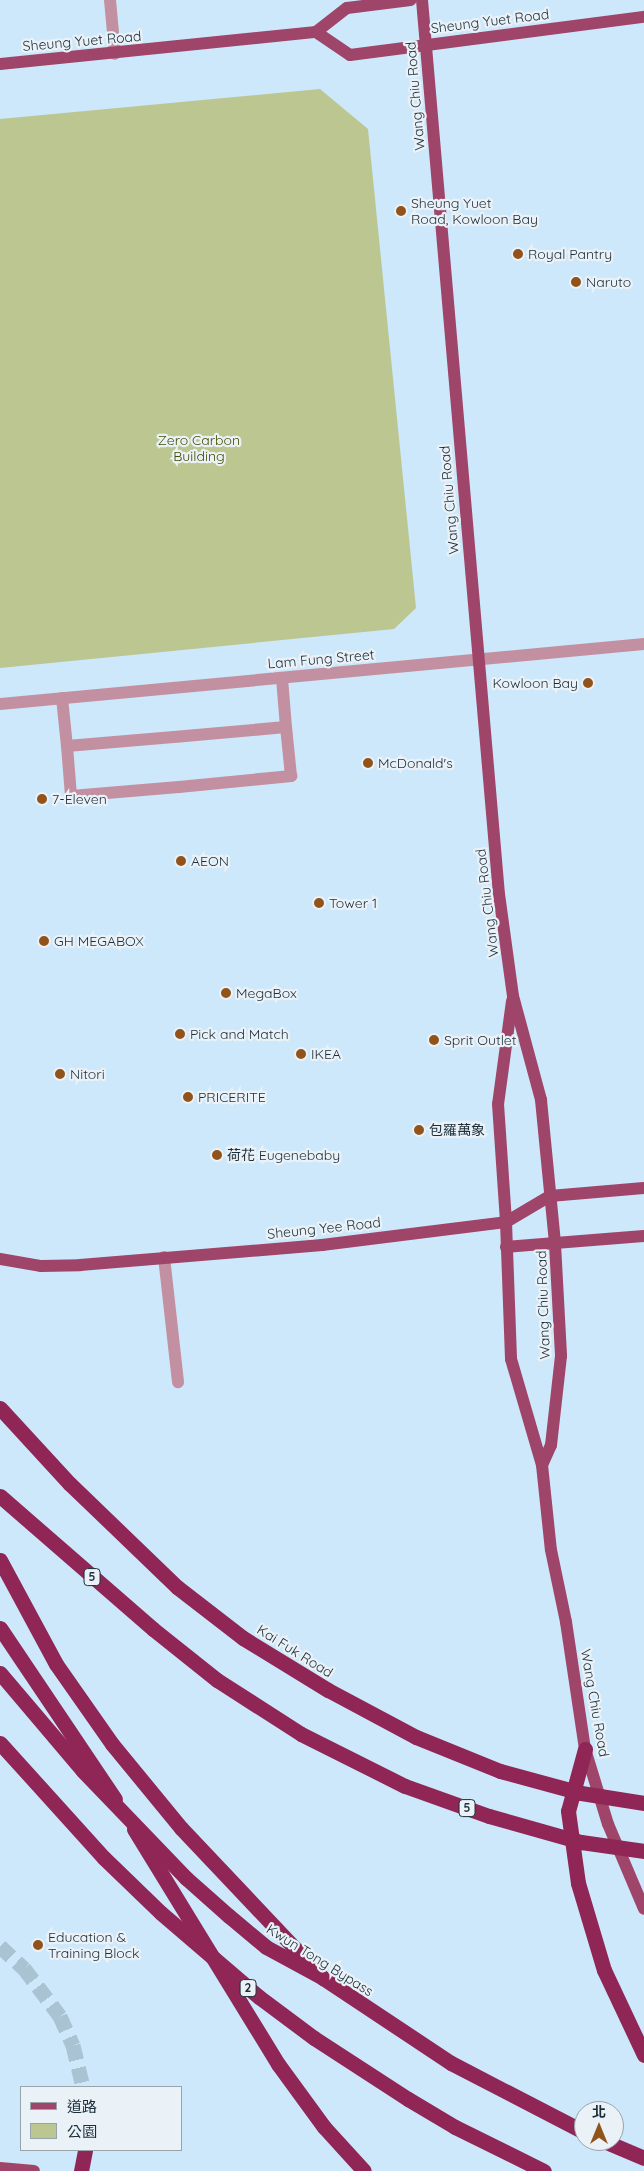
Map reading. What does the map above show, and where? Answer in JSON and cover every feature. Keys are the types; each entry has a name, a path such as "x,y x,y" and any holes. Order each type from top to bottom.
{"highway":[{"name":"Kai Fuk Road","path":"0,1408 70,1484 177,1586 243,1638 300,1674 416,1737 500,1771 581,1793 644,1803"},
{"name":"5","path":"0,1496 30,1525 217,1680 301,1734 405,1786 489,1816 581,1842 644,1851"},
{"path":"0,1560 56,1664 112,1744 181,1828 323,1978"},
{"path":"0,1628 90,1759 278,2064 324,2127 364,2171"},
{"name":"Kwun Tong Bypass","path":"0,1673 83,1771 186,1878 266,1947 323,1978 451,2063 574,2127"},
{"name":"2","path":"0,1743 104,1858 161,1913 258,1997 314,2038 408,2098 455,2126 544,2171"},
{"path":"585,1749 568,1811 578,1883 604,1970 644,2055"},
{"path":"624,2150 644,2158"},
{"path":"81,2171 85,2151"}],"main road":[{"path":"316,32 347,8 410,0"},
{"name":"Wang Chiu Road","path":"422,0 499,894 513,996 541,1100 555,1244 561,1356 551,1445 542,1465"},
{"name":"Sheung Yuet Road","path":"0,64 115,54 316,32 350,55 644,17"},
{"name":"Wang Chiu Road","path":"513,996 498,1104 506,1222 511,1359 542,1465 551,1550 585,1749 608,1824 644,1909"},
{"name":"Sheung Yee Road","path":"0,1259 41,1266 322,1245 506,1222 550,1196 644,1188"},
{"path":"506,1246 555,1244 644,1236"},
{"path":"0,2168 34,2171"}],"street":[{"path":"110,0 115,54"},
{"name":"Lam Fung Street","path":"0,704 644,644"},
{"path":"62,698 71,796 207,784 291,776 282,678"},
{"path":"67,746 286,727"},
{"path":"164,1257 178,1382"}],"green space":[{"name":"Zero Carbon Building","path":"320,89 368,129 416,608 394,629 0,668 0,119"}],"tunnel":[{"path":"0,1946 24,1968 60,2016 73,2045 83,2086"}],"place":[{"name":"Sheung Yuet Road, Kowloon Bay","path":"401,211"},
{"name":"Royal Pantry","path":"518,254"},
{"name":"Naruto","path":"576,282"},
{"name":"Kowloon Bay","path":"588,683"},
{"name":"McDonald's","path":"368,763"},
{"name":"7-Eleven","path":"42,799"},
{"name":"AEON","path":"181,861"},
{"name":"Tower 1","path":"319,903"},
{"name":"GH MEGABOX","path":"44,941"},
{"name":"MegaBox","path":"226,993"},
{"name":"Pick and Match","path":"180,1034"},
{"name":"Sprit Outlet","path":"434,1040"},
{"name":"IKEA","path":"301,1054"},
{"name":"Nitori","path":"60,1074"},
{"name":"PRICERITE","path":"188,1097"},
{"name":"包羅萬象","path":"419,1130"},
{"name":"荷花 Eugenebaby","path":"217,1155"},
{"name":"Education & Training Block","path":"38,1945"}]}
